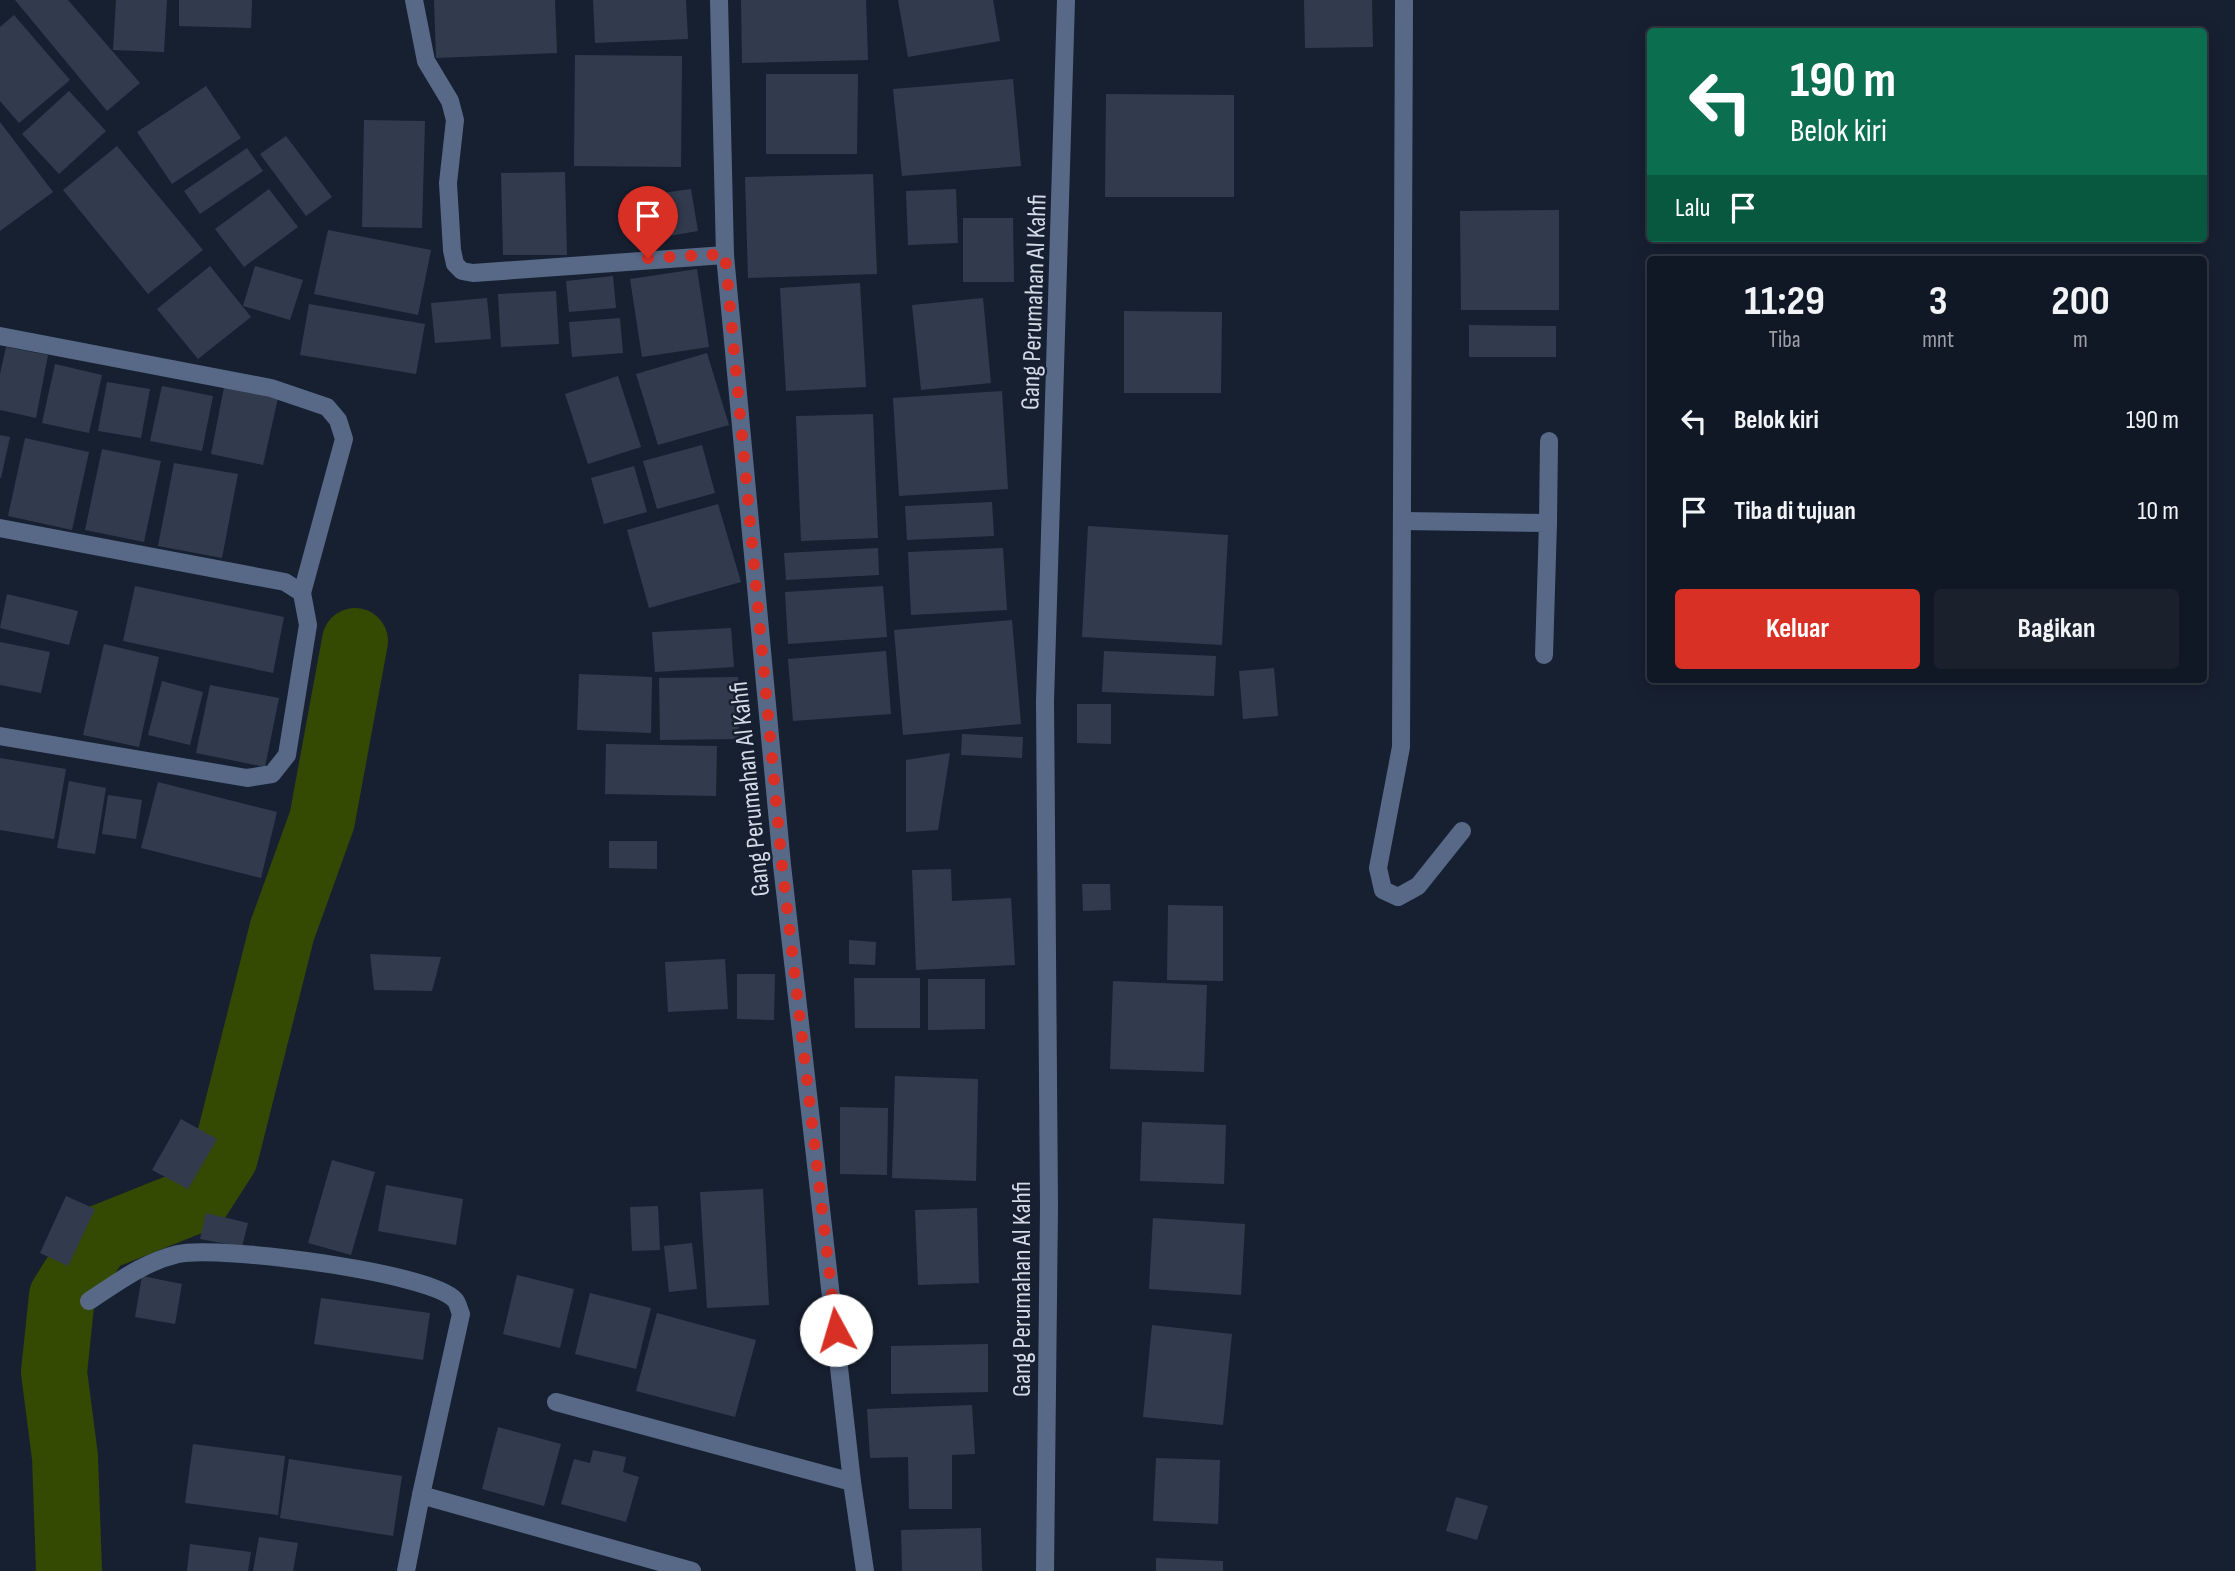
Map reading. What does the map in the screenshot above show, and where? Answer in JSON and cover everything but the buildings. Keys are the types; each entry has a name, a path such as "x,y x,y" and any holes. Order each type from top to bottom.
{"street":[{"path":"414,0 426,61 450,100 455,120 448,183 452,250 455,264 462,271 473,273 725,254"},
{"name":"Gang Perumahan Al Kahfi","path":"719,0 725,254 782,865 852,1482 865,1571"},
{"name":"Gang Perumahan Al Kahfi","path":"1045,1571 1049,1206 1045,701 1066,0"},
{"path":"1404,0 1401,747 1378,868 1383,890 1398,897 1418,886 1462,831"},
{"path":"0,336 271,388 327,407 338,420 344,439 302,593 308,625 288,755 272,774 247,778 0,736"},
{"path":"1544,655 1549,441"},
{"path":"1402,521 1548,523"},
{"path":"0,528 285,582 302,593"},
{"path":"89,1301 145,1265 181,1254 275,1255 338,1265 441,1290 456,1300 461,1314 406,1571"},
{"path":"556,1402 852,1482"},
{"path":"421,1495 692,1571"}],"waterway":[{"path":"69,1571 65,1457 54,1372 62,1296 98,1239 198,1199 225,1157 282,931 322,820 355,641"}],"route":[{"path":"648,258 725,254 782,865 836,1330"}]}
